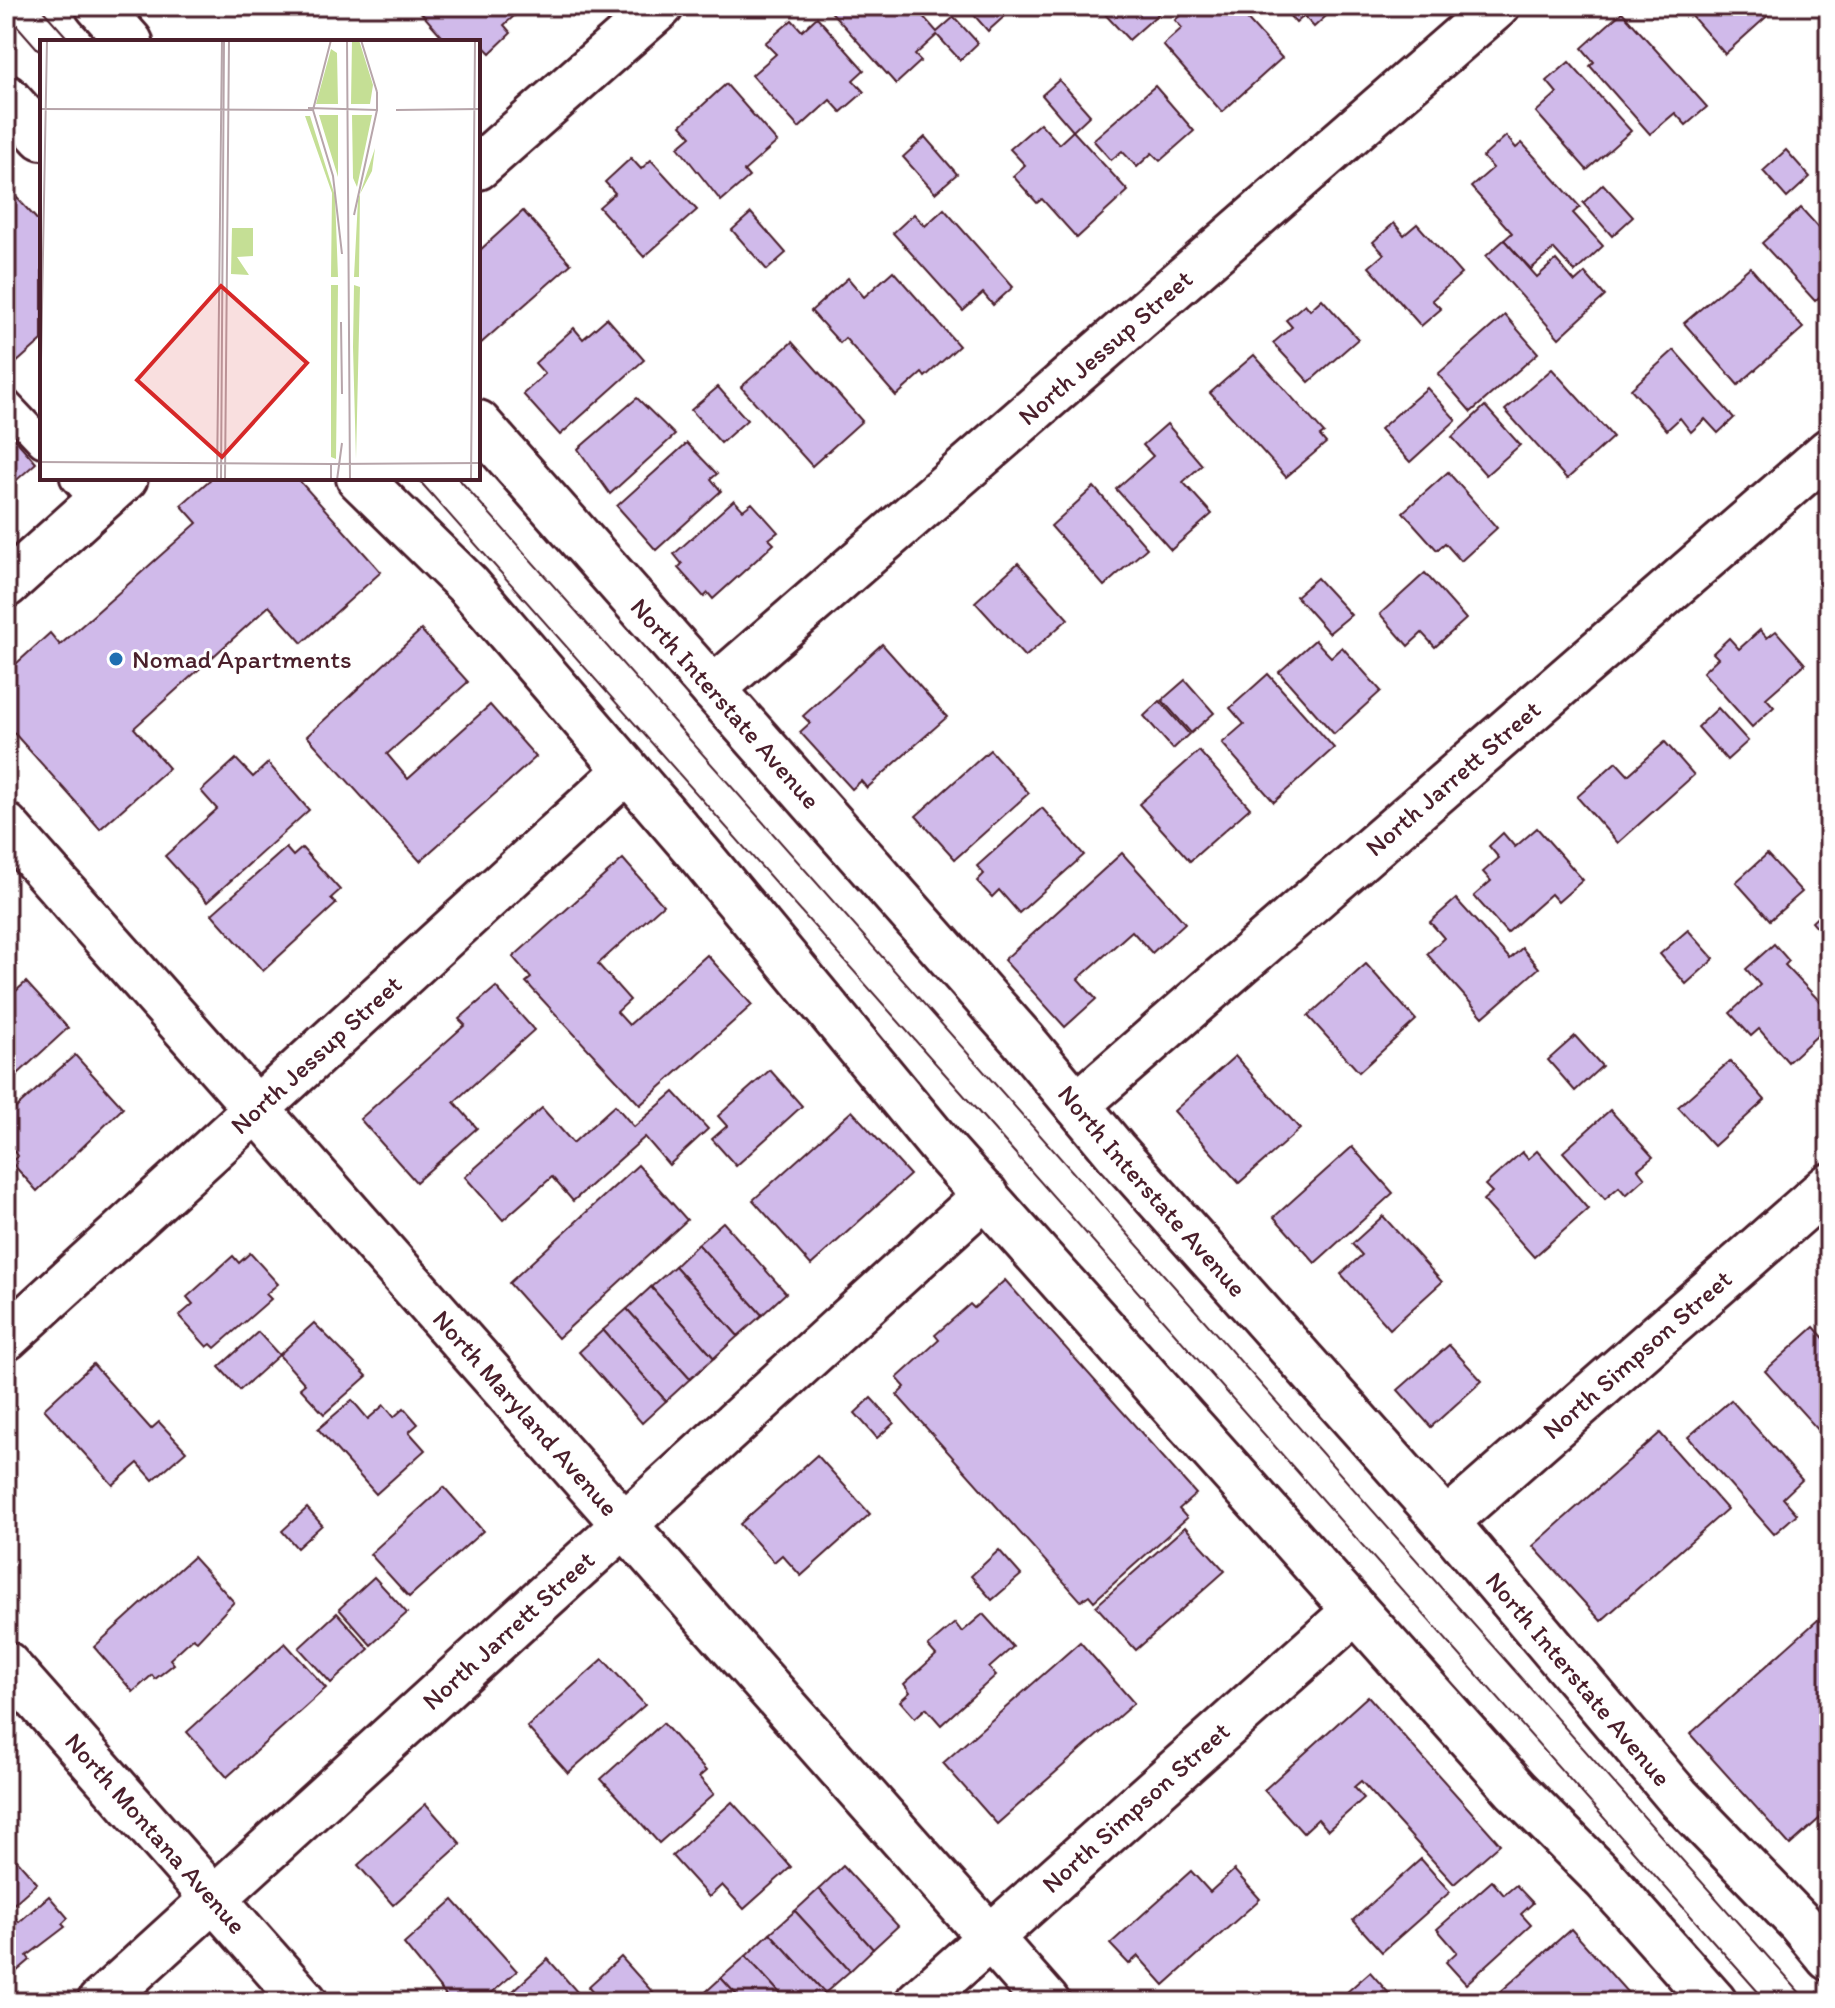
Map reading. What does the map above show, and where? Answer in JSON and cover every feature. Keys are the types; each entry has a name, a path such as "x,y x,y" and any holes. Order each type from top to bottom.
{"street":[{"path":"98,6 128,40"},
{"path":"480,165 661,6"},
{"name":"North Jessup Street","path":"713,689 1497,6"},
{"path":"6,97 40,135"},
{"name":"North Interstate Avenue","path":"480,425 1446,1522 1678,1797 1800,1923 1829,1958"},
{"name":"North Jarrett Street","path":"1077,1105 1829,451"},
{"path":"361,480 468,585 986,1195 1516,1790 1605,1879 1714,2002"},
{"path":"6,585 99,486"},
{"name":"North Jessup Street","path":"6,1338 625,772"},
{"name":"North Maryland Avenue","path":"6,826 621,1525 1047,2002"},
{"name":"North Simpson Street","path":"1446,1522 1829,1186"},
{"name":"North Jarrett Street","path":"100,2002 986,1195"},
{"name":"North Simpson Street","path":"918,2002 1355,1611"},
{"name":"North Montana Avenue","path":"6,1664 305,2002"}],"lane":[{"path":"6,404 40,440"}],"building":[{"path":"415,6 524,7 504,25 511,33 490,53 482,45 480,47 480,40 445,40"},
{"path":"826,6 914,6 937,32 954,17 978,43 960,60 937,35 915,55 921,61 896,84"},
{"path":"966,6 1016,6 988,31"},
{"path":"1108,6 1167,6 1129,40 1102,11"},
{"path":"1191,6 1202,10 1206,6 1244,6 1249,12 1244,16 1282,58 1222,112 1163,45 1182,28 1175,20"},
{"path":"1281,6 1337,6 1314,27 1304,16 1296,23"},
{"path":"1683,6 1770,6 1774,10 1725,54"},
{"path":"1622,12 1707,107 1686,125 1675,113 1650,134 1590,66 1594,62 1582,48"},
{"path":"817,17 864,70 853,80 864,92 841,112 830,100 799,128 752,75 776,54 765,43 792,20 802,31"},
{"path":"1569,62 1631,131 1587,170 1536,112 1557,93 1547,81"},
{"path":"1059,80 1090,115 1073,131 1042,95"},
{"path":"726,84 777,142 744,171 749,177 721,201 678,147 691,136 681,125"},
{"path":"1155,86 1194,131 1160,161 1152,153 1137,167 1122,151 1111,160 1093,140"},
{"path":"1040,123 1059,144 1073,131 1128,191 1077,238 1042,199 1037,203 1013,176 1025,165 1010,149"},
{"path":"1506,136 1516,148 1522,143 1580,207 1573,213 1603,246 1575,272 1554,249 1531,269 1504,240 1512,233 1471,187 1493,168 1483,157"},
{"path":"925,137 957,174 935,193 903,157"},
{"path":"1786,150 1810,177 1787,198 1763,171"},
{"path":"631,158 641,169 651,160 697,210 644,257 599,207 615,193 605,182"},
{"path":"1603,184 1633,217 1612,236 1583,203"},
{"path":"6,186 40,223 40,342 6,372"},
{"path":"1801,208 1829,239 1829,288 1815,301 1762,243"},
{"path":"944,209 1013,287 993,305 983,293 963,311 893,233 914,214 925,226"},
{"path":"523,211 571,264 480,344 480,250"},
{"path":"751,213 786,253 767,270 732,230"},
{"path":"1394,223 1404,235 1417,224 1461,274 1432,300 1441,309 1421,326 1369,267 1384,254 1373,242"},
{"path":"1504,240 1537,277 1556,260 1575,282 1585,273 1605,296 1559,338 1486,256"},
{"path":"1750,267 1803,328 1738,385 1684,323"},
{"path":"893,271 959,346 925,377 922,373 896,396 845,338 840,343 811,311 848,278 864,297"},
{"path":"1322,299 1358,339 1309,382 1273,343 1292,327 1286,320 1305,304 1310,310"},
{"path":"1505,315 1538,353 1471,412 1438,374"},
{"path":"607,318 644,360 560,435 523,394 545,374 535,363 574,328 583,339"},
{"path":"792,342 862,421 812,466 741,387"},
{"path":"1674,350 1734,418 1718,433 1705,419 1691,432 1680,418 1667,430 1631,389"},
{"path":"1254,355 1324,433 1320,436 1326,443 1286,477 1210,393"},
{"path":"1552,369 1613,437 1567,479 1505,410"},
{"path":"718,387 747,420 721,443 691,410"},
{"path":"1427,388 1456,420 1410,462 1380,429"},
{"path":"637,398 675,435 610,494 578,449"},
{"path":"1485,406 1520,445 1486,475 1452,437"},
{"path":"1167,424 1202,465 1183,482 1212,514 1171,550 1116,489 1153,456 1143,445"},
{"path":"6,429 36,463 10,486 6,482"},
{"path":"687,443 717,474 711,479 721,491 656,550 617,506"},
{"path":"1448,472 1497,528 1461,561 1445,543 1437,550 1403,512"},
{"name":"Nomad Apartments","path":"210,480 299,480 381,572 302,643 269,606 134,728 169,768 100,829 6,724 6,673 50,633 60,645 197,523 181,505"},
{"path":"1094,487 1147,548 1104,586 1051,526"},
{"path":"734,500 743,510 752,503 778,532 769,539 774,544 713,599 708,593 704,597 678,568 682,564 674,554"},
{"path":"1018,563 1068,619 1025,657 975,602"},
{"path":"1425,573 1466,619 1435,647 1422,633 1408,646 1380,614"},
{"path":"1317,578 1351,615 1329,633 1296,596"},
{"path":"421,630 468,682 387,754 408,779 490,705 536,757 420,861 307,736"},
{"path":"1760,630 1767,638 1776,631 1805,664 1766,698 1774,707 1752,727 1703,672 1718,658 1713,653 1729,638 1739,649"},
{"path":"1315,640 1331,657 1342,647 1381,691 1334,734 1279,672"},
{"path":"882,644 947,717 867,788 861,781 852,789 800,732 810,723 803,716"},
{"path":"1268,674 1334,748 1274,802 1222,743 1244,724 1230,708"},
{"path":"1185,680 1214,713 1191,733 1162,700"},
{"path":"1160,701 1189,734 1173,749 1144,716"},
{"path":"1718,708 1748,741 1727,760 1698,727"},
{"path":"1665,742 1694,775 1618,843 1577,797 1616,762 1628,775"},
{"path":"990,750 1029,793 955,859 916,816"},
{"path":"1199,751 1250,808 1190,861 1139,804"},
{"path":"236,759 253,777 268,763 309,810 207,902 165,856 217,809 201,791"},
{"path":"1042,808 1084,855 1019,913 999,890 992,897 977,881 984,874 977,866"},
{"path":"1537,828 1583,880 1558,902 1551,894 1507,933 1474,896 1491,881 1483,872 1499,858 1489,846 1503,833 1515,847"},
{"path":"286,848 293,856 302,848 340,890 331,898 336,904 263,971 212,914"},
{"path":"1122,853 1185,923 1152,953 1132,931 1078,979 1096,999 1065,1027 1004,960"},
{"path":"1767,854 1802,892 1770,920 1736,882"},
{"path":"623,859 663,905 598,964 630,1000 617,1012 629,1025 707,955 752,1005 640,1105 526,982 531,978 513,957"},
{"path":"1456,899 1510,959 1522,948 1539,968 1483,1017 1427,954 1444,938 1430,922"},
{"path":"1829,906 1829,942 1812,922"},
{"path":"1688,930 1714,959 1686,984 1660,954"},
{"path":"1774,944 1789,961 1785,965 1829,1011 1829,1025 1788,1062 1759,1029 1751,1036 1730,1013 1760,985 1746,969"},
{"path":"1366,964 1416,1020 1359,1072 1308,1016"},
{"path":"26,982 68,1028 6,1085 6,1000"},
{"path":"496,987 534,1030 454,1102 477,1128 416,1182 360,1119 465,1025 459,1019"},
{"path":"1575,1036 1602,1066 1575,1091 1548,1060"},
{"path":"75,1055 123,1108 37,1191 11,1162 18,1156 6,1143 6,1117"},
{"path":"1235,1056 1300,1129 1239,1183 1174,1111"},
{"path":"1730,1061 1765,1100 1714,1146 1678,1107"},
{"path":"770,1070 802,1106 736,1166 712,1139 727,1126 718,1116"},
{"path":"674,1092 708,1129 669,1165 645,1137 573,1201 552,1177 503,1220 465,1177 542,1108 573,1143 615,1105 634,1127"},
{"path":"1610,1110 1653,1157 1638,1169 1645,1178 1626,1195 1619,1187 1605,1199 1563,1152"},
{"path":"852,1111 910,1175 811,1265 753,1200"},
{"path":"1352,1147 1393,1193 1315,1263 1274,1217"},
{"path":"1537,1151 1588,1209 1534,1257 1483,1200 1492,1192 1485,1185 1522,1152 1528,1159"},
{"path":"638,1165 687,1220 558,1338 509,1283"},
{"path":"1383,1216 1442,1282 1390,1329 1341,1274 1362,1255 1352,1244"},
{"path":"723,1222 786,1293 762,1315 698,1244"},
{"path":"698,1244 762,1315 738,1336 675,1266"},
{"path":"250,1253 278,1284 266,1294 271,1299 215,1348 211,1344 207,1347 179,1316 193,1304 187,1297 233,1256 239,1263"},
{"path":"675,1266 738,1336 714,1358 651,1287"},
{"path":"1005,1280 1196,1494 1179,1509 1187,1518 1094,1601 1089,1595 1081,1601 897,1395 905,1387 897,1378 939,1340 935,1335 970,1304 974,1308"},
{"path":"651,1287 714,1358 690,1379 627,1309"},
{"path":"627,1309 690,1379 666,1401 603,1330"},
{"path":"314,1323 367,1376 324,1414 300,1388 305,1384 279,1355"},
{"path":"1814,1327 1829,1344 1829,1442 1765,1371"},
{"path":"603,1330 666,1401 642,1423 579,1352"},
{"path":"258,1332 279,1355 240,1390 219,1367"},
{"path":"1449,1345 1482,1381 1431,1427 1398,1390"},
{"path":"93,1364 151,1429 159,1422 186,1451 153,1480 138,1463 113,1485 44,1409"},
{"path":"871,1398 894,1423 877,1438 855,1413"},
{"path":"352,1400 368,1419 384,1405 394,1417 404,1408 418,1424 409,1432 425,1450 376,1494 318,1429"},
{"path":"1731,1400 1802,1480 1783,1498 1797,1514 1774,1534 1688,1437"},
{"path":"1660,1433 1727,1509 1601,1621 1533,1546"},
{"path":"817,1455 870,1514 801,1576 782,1555 774,1562 740,1524"},
{"path":"444,1487 483,1531 409,1597 370,1554"},
{"path":"307,1508 322,1525 297,1548 282,1531"},
{"path":"1185,1527 1225,1571 1136,1650 1096,1606"},
{"path":"999,1550 1021,1575 992,1600 971,1576"},
{"path":"193,1557 234,1602 197,1641 193,1638 170,1659 174,1664 155,1679 152,1675 133,1692 94,1647"},
{"path":"374,1577 407,1613 371,1645 339,1609"},
{"path":"1829,1610 1829,1810 1790,1845 1690,1734"},
{"path":"337,1613 369,1649 331,1683 299,1648"},
{"path":"983,1614 1013,1647 989,1668 996,1675 941,1725 926,1708 915,1718 900,1701 910,1692 904,1684 936,1655 928,1646 955,1623 962,1632"},
{"path":"1080,1642 1134,1703 997,1824 943,1763"},
{"path":"285,1643 326,1688 227,1777 187,1732"},
{"path":"603,1659 645,1705 568,1773 527,1727"},
{"path":"1368,1696 1500,1844 1454,1884 1361,1781 1354,1787 1364,1798 1328,1830 1318,1819 1303,1833 1264,1790"},
{"path":"663,1723 706,1771 699,1777 714,1794 659,1843 601,1779"},
{"path":"732,1802 791,1867 744,1909 722,1885 709,1897 672,1856"},
{"path":"426,1804 461,1844 393,1905 358,1865"},
{"path":"1421,1859 1450,1892 1382,1952 1353,1920"},
{"path":"17,1860 37,1883 8,1909 19,1922 49,1896 68,1918 62,1924 65,1927 27,1956 30,1960 16,1972 12,1969 6,1974 6,1865"},
{"path":"843,1866 898,1926 873,1949 819,1889"},
{"path":"1234,1870 1260,1899 1164,1985 1138,1956 1129,1964 1110,1944 1191,1871 1210,1892"},
{"path":"1492,1881 1504,1895 1516,1885 1533,1903 1521,1914 1531,1925 1466,1984 1446,1962 1457,1952 1437,1929"},
{"path":"819,1889 873,1949 850,1971 795,1911"},
{"path":"453,1900 517,1971 481,2002 451,2002 404,1944"},
{"path":"795,1911 850,1971 825,1993 770,1933"},
{"path":"1571,1929 1636,2002 1489,2002"},
{"path":"770,1933 825,1993 815,2002 788,2002 746,1956"},
{"path":"746,1956 788,2002 743,2002 721,1978"},
{"path":"621,1957 655,1995 647,2002 601,2002 588,1987"},
{"path":"548,1959 586,2002 501,2002"},
{"path":"1370,1972 1394,1999 1342,2002 1339,1999"},
{"path":"721,1978 743,2002 697,2000"}],"tram line":[{"path":"39,6 69,40"},
{"path":"6,13 40,52"},
{"path":"419,480 1767,2002"},
{"path":"460,480 1808,2002"}],"place":[{"name":"Nomad Apartments","path":"116,659"}]}
